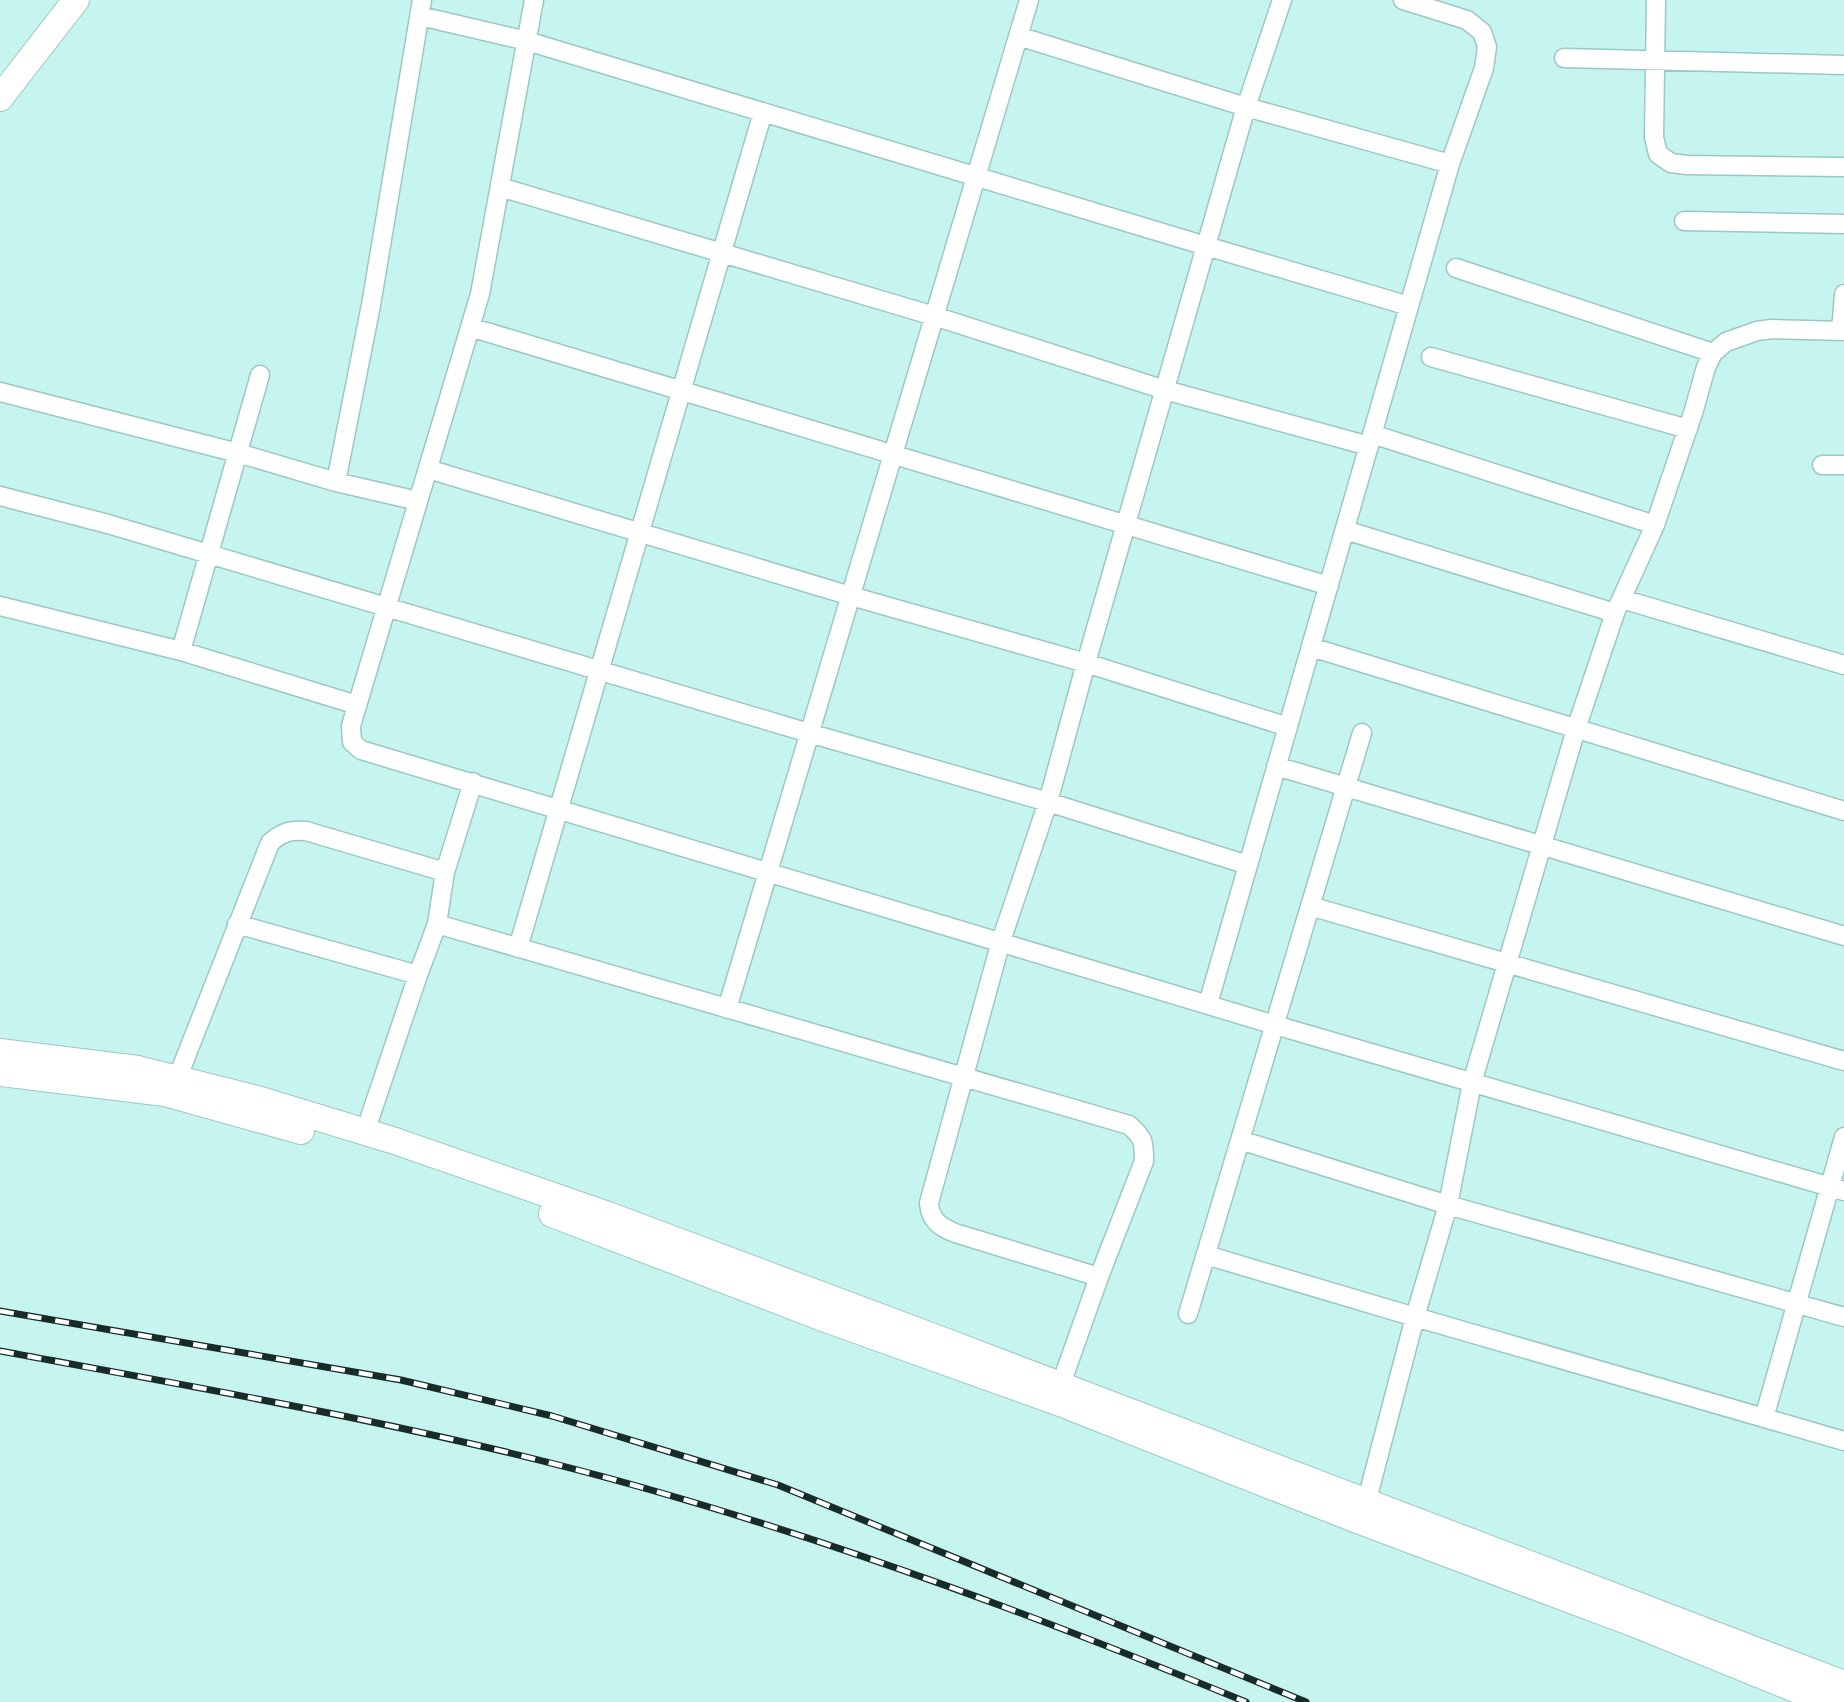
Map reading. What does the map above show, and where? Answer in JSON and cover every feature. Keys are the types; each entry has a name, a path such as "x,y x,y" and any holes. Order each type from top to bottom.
{"street":[{"path":"0,98 76,0"},
{"path":"534,0 480,294 357,705 351,726 352,742 361,750 1275,1025 1837,1189"},
{"path":"727,1010 1029,0"},
{"path":"1099,1277 955,1233 934,1220 929,1212 929,1203 1001,941 1048,802 1246,107 1282,0"},
{"path":"1208,1004 1450,164 1484,68 1487,47 1482,32 1467,20 1403,0"},
{"path":"1656,0 1653,137 1658,154 1671,163 1687,165 1844,167"},
{"path":"336,482 371,305 421,8 1409,306"},
{"path":"1018,36 1246,107 1450,164"},
{"path":"1564,58 1844,65"},
{"path":"518,948 764,112"},
{"path":"500,187 934,316 1165,390 1371,440 1655,525"},
{"path":"1684,221 1844,224"},
{"path":"1456,268 1713,352"},
{"path":"1364,1512 1415,1317 1448,1205 1472,1083 1576,729 1618,606 1655,525 1688,429 1706,367 1713,352 1726,342 1757,331 1772,329 1843,331 1844,294"},
{"path":"470,327 1329,586"},
{"path":"1431,357 1688,429"},
{"path":"181,651 260,375"},
{"path":"0,392 238,453 336,482 418,501"},
{"path":"1822,465 1844,465"},
{"path":"428,469 851,596 1086,663 1288,727"},
{"path":"0,496 108,524 1048,802 1248,865"},
{"path":"1345,530 1618,606 1844,665"},
{"path":"0,606 181,651 357,705"},
{"path":"1311,647 1844,811"},
{"path":"1188,1314 1362,733"},
{"path":"1276,766 1844,936"},
{"path":"366,1132 437,924 445,872 473,782"},
{"path":"177,1078 270,843 280,833 292,830 306,831 445,872"},
{"path":"1310,906 1844,1061"},
{"path":"237,924 418,975"},
{"path":"437,924 1129,1125 1141,1135 1144,1161 1061,1384"},
{"path":"0,1052 138,1069 267,1102 366,1132 608,1215 1061,1384 1635,1624 1800,1691 1833,1702"},
{"path":"0,1073 165,1094 384,1155 568,1220 823,1318 1844,1684"},
{"path":"1764,1418 1796,1305 1837,1189 1844,1137"},
{"path":"1240,1140 1448,1205 1844,1317"},
{"path":"1206,1255 1844,1441"}],"railway":[{"path":"0,1311 401,1380 552,1416 778,1485 1306,1702"},
{"path":"0,1351 243,1396 404,1429 485,1447 644,1488 797,1535 948,1586 1246,1702"}]}
